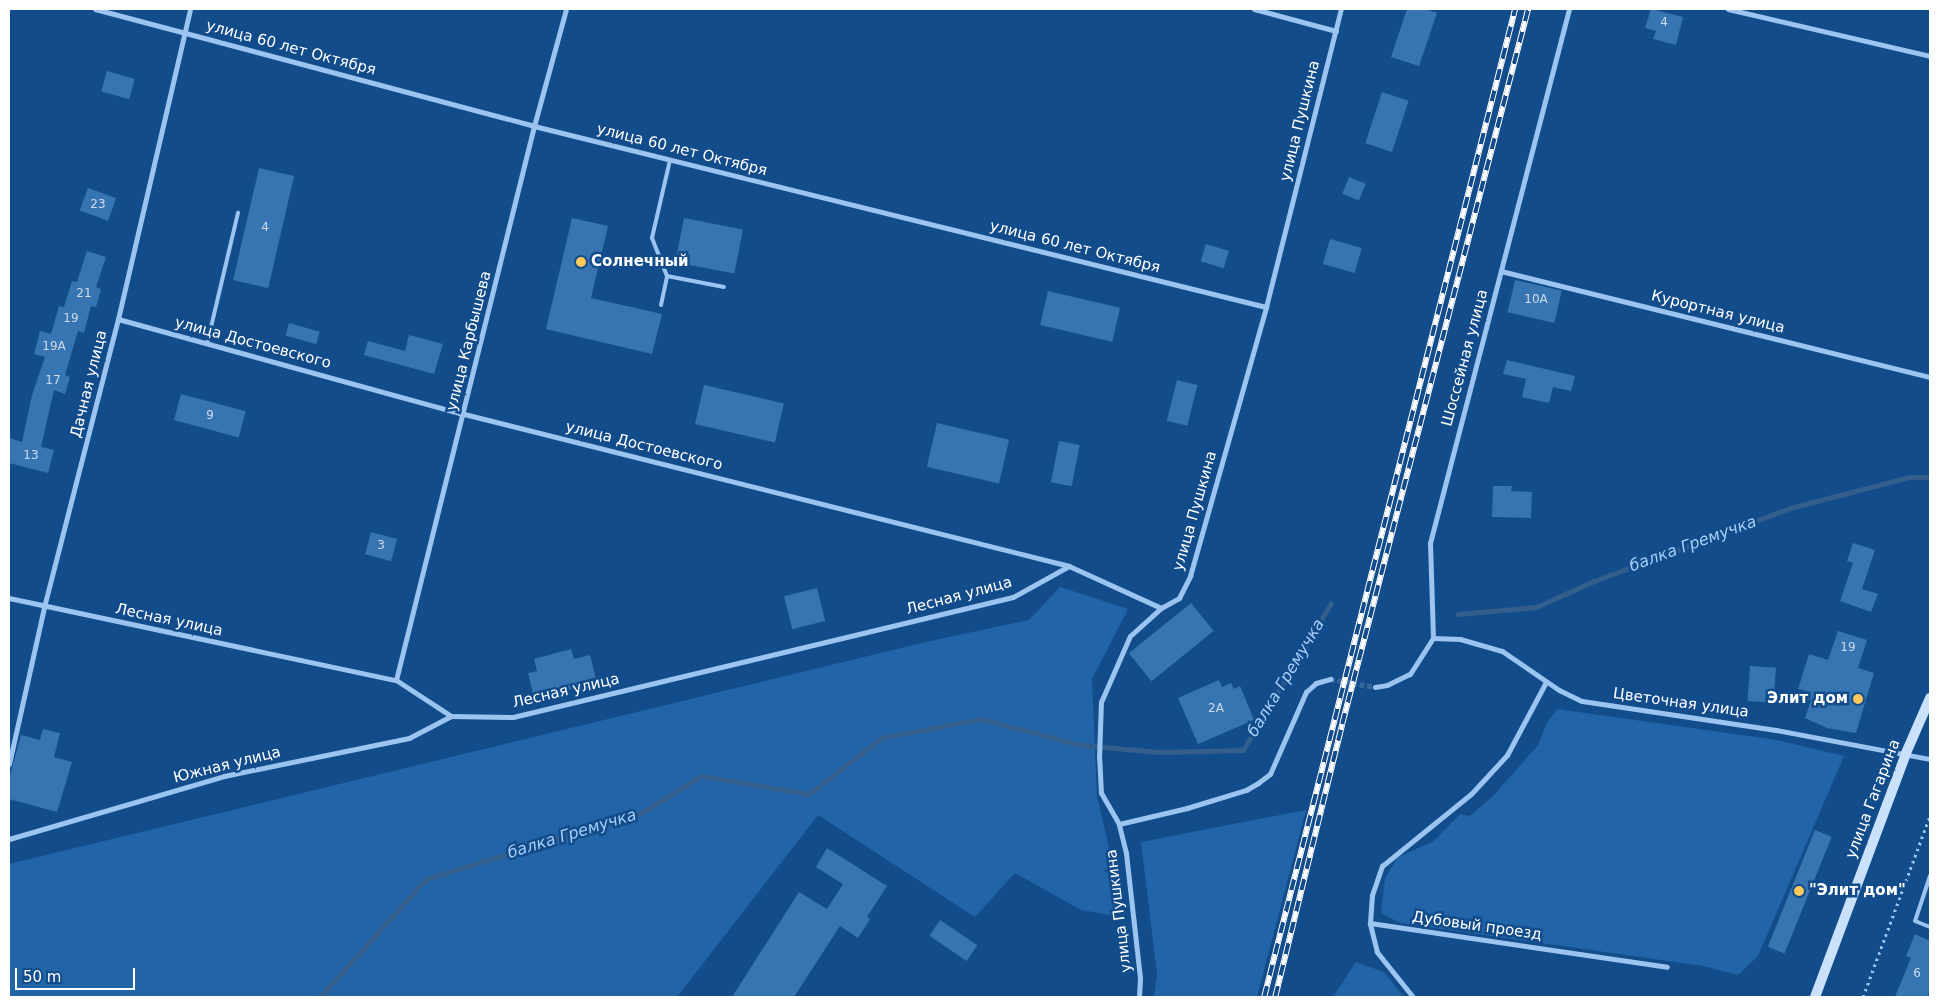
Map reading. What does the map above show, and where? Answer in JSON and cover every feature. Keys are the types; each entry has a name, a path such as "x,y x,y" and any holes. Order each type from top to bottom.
{"main road":[{"name":"улица Гагарина","path":"1815,997 1906,753 1930,698"}],"street":[{"name":"улица 60 лет Октября","path":"95,9 534,126 1266,307"},
{"name":"Дачная улица","path":"9,764 44,607 118,319 190,9"},
{"name":"улица Карбышева","path":"396,680 464,414 534,126 566,9"},
{"path":"1254,9 1336,32"},
{"name":"улица Пушкина","path":"1139,997 1140,978 1126,853 1119,824 1101,793 1099,737 1102,702 1130,636 1161,608 1178,598 1190,576 1266,307 1341,9"},
{"name":"Шоссейная улица","path":"1434,638 1430,543 1569,9"},
{"path":"1728,9 1930,56"},
{"name":"Курортная улица","path":"1501,271 1930,377"},
{"name":"улица Достоевского","path":"118,319 464,414 1069,566 1161,608"},
{"name":"Лесная улица","path":"9,598 44,607 396,680 451,716 513,717 1004,599 1014,596 1069,566"},
{"path":"1375,687 1387,685 1410,674 1434,638"},
{"name":"Цветочная улица","path":"1434,638 1460,639 1502,651 1546,682 1582,701 1776,730 1930,759"},
{"path":"1119,824 1187,808 1246,790 1258,783 1270,774 1306,692 1316,682 1330,679"},
{"path":"1413,997 1377,952 1370,923 1372,895 1382,866 1471,794 1507,755 1546,682"},
{"name":"Южная улица","path":"9,838 224,776 409,738 451,716"},
{"name":"Дубовый проезд","path":"1370,923 1667,967"}],"lane":[{"path":"661,305 667,276 652,238 670,160"},
{"path":"207,344 238,213"},
{"path":"667,276 724,288"},
{"path":"1930,876 1915,921 1930,927"}],"path":[{"path":"1863,997 1930,816"}],"shaded area":[{"path":"1060,587 1128,609 1092,679 1097,796 1111,856 1117,916 1081,910 1015,873 975,917 818,815 677,997 9,997 9,864 926,642 1029,620"},
{"path":"1557,709 1777,740 1844,756 1758,956 1738,975 1703,966 1400,923 1381,913 1385,878 1398,857 1434,841 1460,814 1470,816 1494,795 1538,745 1547,723"},
{"path":"1306,810 1257,997 1154,997 1157,974 1141,842"},
{"path":"1356,962 1384,972 1404,997 1333,997"}],"building":[{"path":"1407,9 1425,9 1437,13 1419,66 1391,57"},
{"path":"1651,9 1683,17 1676,45 1653,39 1656,31 1645,28"},
{"path":"107,71 135,79 129,99 101,91"},
{"path":"1382,92 1409,101 1392,152 1365,143"},
{"path":"259,168 294,176 268,288 233,280"},
{"path":"1349,177 1366,184 1359,200 1342,194"},
{"path":"88,188 116,198 108,221 80,211"},
{"name":"Солнечный","path":"572,218 608,226 591,298 662,314 652,354 546,329"},
{"path":"684,218 743,229 734,274 675,262"},
{"path":"1330,239 1362,248 1355,273 1323,264"},
{"path":"1206,244 1229,251 1224,268 1201,261"},
{"path":"87,251 106,257 96,287 101,289 96,307 91,306 84,333 78,331 65,375 70,377 65,394 54,390 41,447 54,450 48,473 9,463 9,438 22,442 32,395 45,357 34,354 40,331 51,334 59,306 64,307 72,281 77,282"},
{"path":"1515,280 1562,291 1554,323 1508,312"},
{"path":"1048,291 1120,308 1112,342 1040,325"},
{"path":"289,323 320,332 316,344 285,335"},
{"path":"409,335 443,344 434,374 364,355 368,341 405,351"},
{"path":"1507,360 1575,376 1571,391 1553,387 1549,403 1522,397 1526,379 1503,374"},
{"path":"1177,380 1197,385 1187,426 1167,421"},
{"path":"704,385 784,403 775,442 695,424"},
{"path":"181,394 246,411 239,437 174,420"},
{"path":"937,423 1009,440 999,483 927,467"},
{"path":"1059,441 1080,445 1072,486 1051,482"},
{"path":"1493,486 1512,486 1511,491 1532,492 1531,518 1492,517"},
{"path":"371,532 397,539 391,561 365,554"},
{"path":"1853,543 1875,550 1862,589 1878,594 1871,612 1840,601 1853,563 1847,561"},
{"path":"817,588 825,621 792,629 784,596"},
{"path":"1191,603 1214,631 1151,681 1129,653"},
{"path":"1838,631 1867,640 1858,668 1874,673 1856,733 1827,728 1805,718 1811,700 1804,698 1806,691 1798,689 1809,654 1828,660"},
{"path":"571,649 574,659 590,655 597,683 534,698 528,673 537,671 534,659"},
{"path":"1750,666 1776,668 1773,703 1748,701"},
{"path":"1219,680 1222,687 1231,683 1234,689 1240,686 1254,720 1198,744 1178,698"},
{"path":"43,729 60,733 54,757 72,762 57,812 9,799 9,779 21,735 40,740"},
{"name":"\"Элит дом\"","path":"1815,830 1832,837 1784,954 1768,947"},
{"path":"827,848 887,886 867,917 870,919 858,938 840,926 794,997 732,997 799,892 827,909 843,884 816,867"},
{"path":"940,920 977,945 967,961 929,936"},
{"path":"1915,934 1930,941 1930,990 1927,997 1895,997 1911,958 1906,956"}],"waterway":[{"name":"балка Гремучка","path":"1458,614 1536,607 1594,581 1790,508 1910,477 1930,477"},
{"name":"балка Гремучка","path":"320,997 426,879 641,813 701,776 809,794 881,738 981,719 1081,745 1160,752 1243,750 1331,603"}],"tunnel":[{"path":"1330,679 1375,687"}],"railway":[{"path":"1264,997 1515,9"},
{"path":"1275,997 1342,724 1528,9"}],"place":[{"name":"Солнечный","path":"581,262"},
{"name":"Элит дом","path":"1858,699"},
{"name":"\"Элит дом\"","path":"1799,891"}]}
